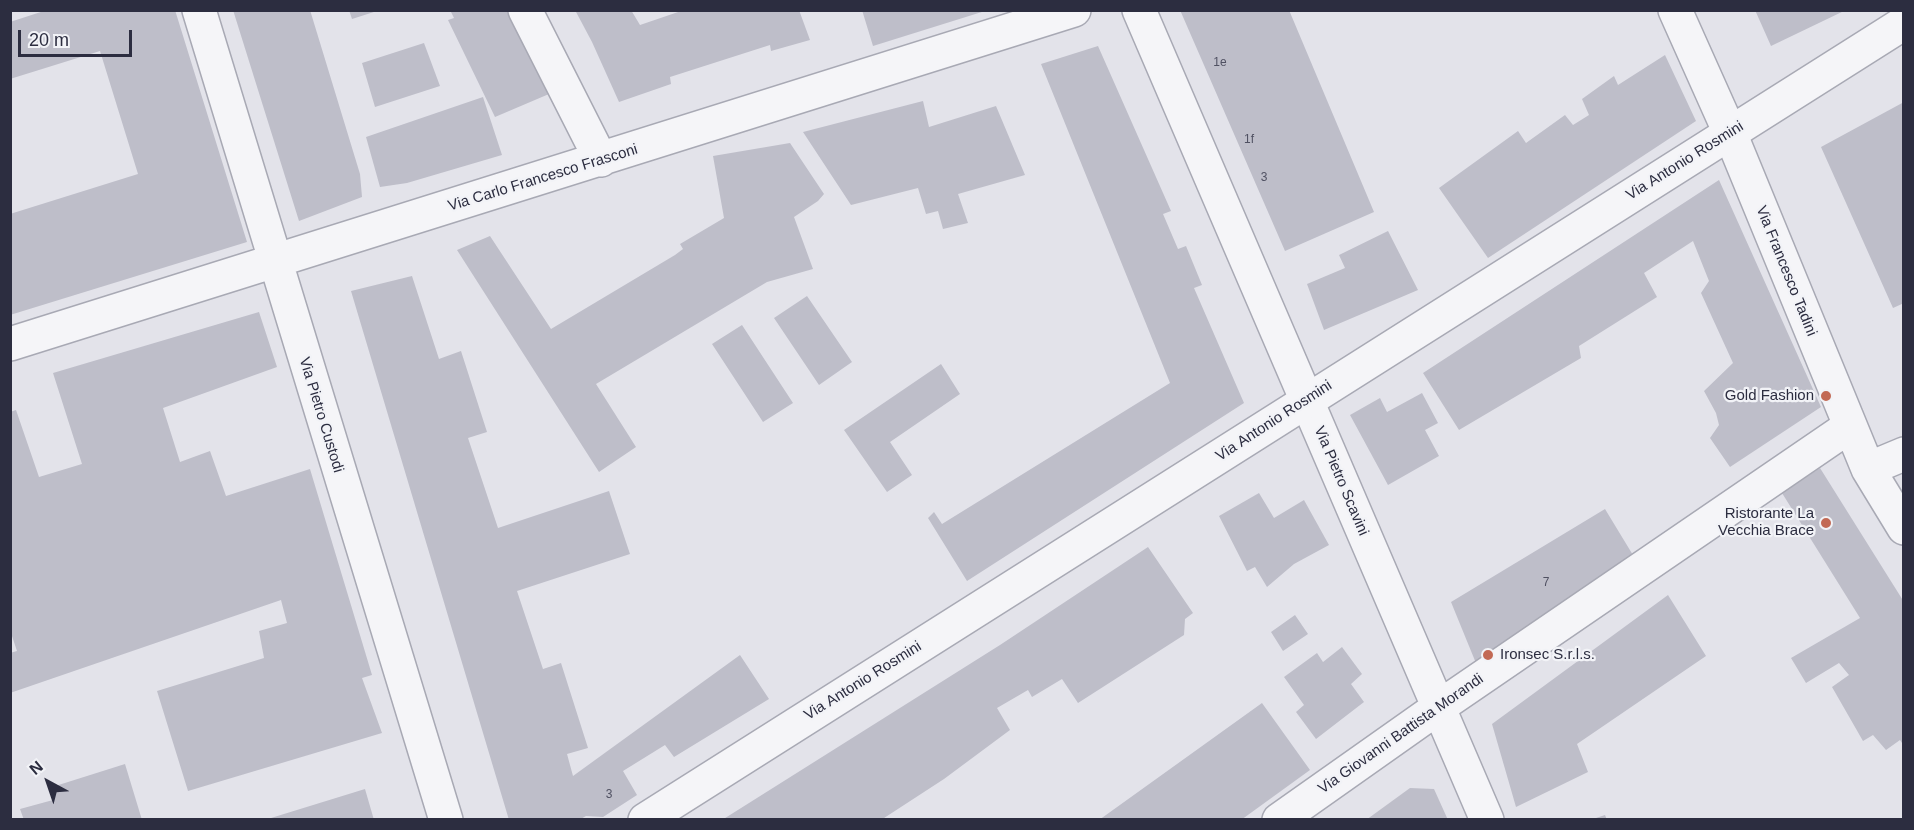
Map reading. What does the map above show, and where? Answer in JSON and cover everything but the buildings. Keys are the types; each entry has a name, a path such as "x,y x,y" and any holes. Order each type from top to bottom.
{"street":[{"name":"Via Pietro Custodi","path":"199,10 274,262 446,819"},
{"path":"525,10 601,160"},
{"name":"Via Carlo Francesco Frasconi","path":"10,344 1074,10"},
{"name":"Via Pietro Scavini","path":"1139,10 1487,819"},
{"name":"Via Francesco Tadini","path":"1675,10 1730,133 1868,469 1904,528"},
{"name":"Via Antonio Rosmini","path":"645,819 1904,23"},
{"name":"Via Giovanni Battista Morandi","path":"1279,819 1850,426"},
{"path":"1868,469 1904,454"}],"place":[{"name":"Gold Fashion","path":"1826,396"},
{"name":"Ristorante La Vecchia Brace","path":"1826,523"},
{"name":"Ironsec S.r.l.s.","path":"1488,655"}]}
